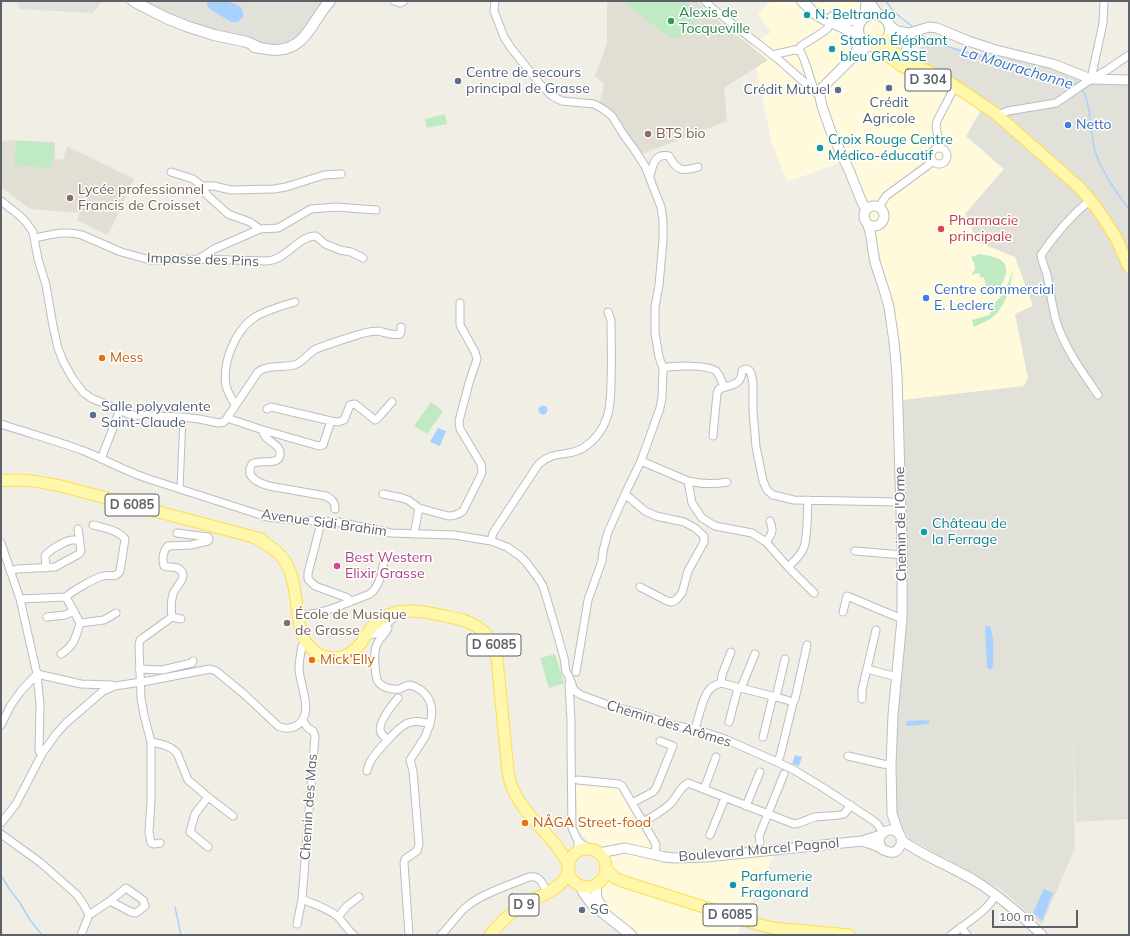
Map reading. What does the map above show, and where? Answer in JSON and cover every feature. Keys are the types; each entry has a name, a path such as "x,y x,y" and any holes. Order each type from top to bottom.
{"main road":[{"path":"133,1 166,18 186,26 226,38 247,42 260,48 270,50 282,49 294,45 306,36 330,1"},
{"path":"803,1 834,18 845,20 863,18 874,13 878,14 887,20 890,26 890,34 883,43 873,46 863,42 859,36 846,28 830,22 814,12 803,1"},
{"path":"859,36 858,27 863,18"},
{"name":"D 304","path":"887,39 892,50 899,56 952,84 998,115 1080,188 1101,214 1112,232 1129,267"},
{"name":"D 304","path":"873,46 900,65 967,100 985,106"},
{"name":"D 6085","path":"1,481 18,479 33,480 61,486 262,539 277,547 290,561 298,581 304,615 306,642"},
{"name":"D 6085","path":"253,537 268,545 282,557 293,584 300,627 306,642 319,654 336,658 349,654 361,643 378,622 392,614 403,611 463,620 483,630 494,645 498,659 508,772 514,794 558,849 569,867"},
{"path":"293,584 297,592 301,614 304,615"},
{"path":"558,849 580,849 605,859 604,877 598,882 585,886 563,881"},
{"path":"580,849 571,858 569,867 572,878 591,903 631,935"},
{"name":"D 6085","path":"605,859 615,878"},
{"name":"D 9","path":"490,935 504,920 522,905 547,892 563,881 569,867"},
{"name":"D 6085","path":"598,882 615,878 762,926 794,931 849,935"},
{"path":"598,882 597,900 614,921"}],"street":[{"path":"394,1 400,3 404,1"},
{"path":"495,1 494,11 504,37 540,84 552,96 562,101 594,104 612,116 623,134 642,159 650,176 663,221 663,241 659,285 655,307 655,333 659,357 663,368 662,398 660,408 641,461 608,532 603,550 602,561 588,600 578,656 571,672 572,828 580,849"},
{"path":"704,1 809,83 818,94 831,132 866,210"},
{"path":"863,18 866,1"},
{"path":"869,1 878,14"},
{"path":"1091,79 1103,23 1104,1"},
{"path":"772,55 799,49 801,46 828,28 830,22"},
{"path":"890,26 897,31 912,36"},
{"path":"887,39 912,36 937,28 968,42 1053,64 1091,79 1129,80"},
{"path":"853,57 857,49 859,36"},
{"path":"909,61 906,55 906,47 912,36"},
{"path":"818,94 853,57 873,46"},
{"path":"799,49 804,57 809,83"},
{"path":"998,115 1008,111 1056,103 1129,54"},
{"path":"924,70 925,73 950,87 952,92 937,120 936,127 940,148"},
{"path":"809,83 827,83"},
{"path":"940,148 947,153 946,161 942,164 937,164 932,161 931,153 935,149 940,148"},
{"path":"650,176 658,156 669,156 673,164 679,168 688,170 698,167"},
{"path":"879,207 886,196 932,161"},
{"path":"172,172 193,178 202,186 207,195 228,214 250,222 260,229"},
{"path":"202,186 214,186 231,190 274,189 286,187 324,175 341,174"},
{"path":"1090,200 1061,228 1041,254 1059,330 1072,355 1098,395"},
{"path":"1,201 13,209 26,222 33,232 38,259 46,285 58,348 73,379 87,395 131,415 183,417 220,423 224,422 258,372 262,369 297,365 316,349 369,332 379,331 387,334 400,334 402,332 401,327"},
{"path":"872,206 879,207 884,212 884,218 881,224 872,226 865,220 864,216 866,210 872,206"},
{"path":"199,259 214,249 260,229 278,228 311,209 336,207 376,210"},
{"name":"Chemin de l'Orme","path":"872,226 871,236 873,251 889,308 896,357 903,555 902,619 893,715 891,765 892,814 900,837"},
{"name":"Impasse des Pins","path":"34,238 60,233 76,233 108,247 150,260 199,259 272,261 285,254 306,238 316,236 325,244 340,250 351,252 363,258"},
{"path":"235,405 229,393 226,378 226,368 231,347 244,327 255,317 272,309 295,302"},
{"path":"382,494 408,500 419,508 453,516 463,510 482,472 481,464 459,425 466,391 477,359 475,352 460,325 460,303"},
{"path":"490,541 492,533 538,465 550,456 574,452 581,449 593,440 603,426 609,412 611,390 610,320 608,312"},
{"path":"663,368 671,366 687,366 712,369 717,372 724,387"},
{"path":"712,436 717,393 719,389 734,385 742,375 742,370 749,370 753,383 753,410 756,447 763,481 767,490 773,495 794,500 901,502"},
{"path":"267,409 271,407 338,422 344,420 350,405 355,404 373,419 377,419 392,402"},
{"path":"101,459 120,410"},
{"path":"180,489 183,417"},
{"path":"227,418 319,446 323,445 331,421"},
{"name":"Avenue Sidi Brahim","path":"1,424 68,446 135,474 267,517 338,522 391,533 446,535 490,541 500,544 513,550 526,562 538,578 546,595 564,658 571,672"},
{"path":"263,430 265,437 280,450 280,455 276,461 252,464 250,471 252,478 269,486 326,496 333,501 335,504 335,509"},
{"path":"641,461 688,481 706,484 727,482"},
{"path":"688,481 692,503 702,518 715,526 752,533 766,542 814,593"},
{"path":"625,494 646,512 656,516 684,522 695,528 704,536 704,542 688,570 682,593 676,600 672,602 666,601 640,587"},
{"path":"788,567 799,557 804,548 806,539 808,500"},
{"path":"414,534 419,508"},
{"path":"320,521 319,531 308,573 308,579 315,586 348,598 350,602"},
{"path":"766,542 771,535 772,527 770,521"},
{"path":"20,599 66,597 71,592 102,576 114,577 118,575 120,572 125,539 118,532 94,525"},
{"path":"10,571 16,569 55,567 79,554 81,551 78,529"},
{"path":"172,617 172,596 182,581 183,574 178,568 164,566 164,550 168,546 191,545 208,541 209,539 208,537 203,536 177,533"},
{"path":"46,568 45,556 48,552 68,541 79,540"},
{"path":"1,543 20,599 37,674 40,705 39,751 42,754"},
{"path":"855,551 903,555"},
{"path":"304,615 334,608 370,594 374,591 378,584 384,562"},
{"path":"843,612 847,596 902,619"},
{"path":"61,654 70,648 75,641 80,623 66,597"},
{"path":"48,617 65,615 74,611"},
{"path":"80,623 104,620 116,613"},
{"path":"366,635 375,634 392,619 392,614"},
{"path":"160,844 151,843 149,832 151,800 151,742 142,707 139,682 139,646 140,640 172,617 181,619"},
{"path":"386,624 388,630 380,638 375,650 377,680 379,684 389,688 400,688 409,685 414,686 425,693 430,700 432,708 430,724 425,737 410,760 413,771 419,844 417,851 405,859 404,864 409,935"},
{"path":"862,699 862,690 876,630"},
{"path":"1,823 16,804 42,754 66,723 103,691 114,686 210,669 216,671 244,694 278,726 283,728 293,727 303,721 304,718 306,702 299,668 302,646 306,642"},
{"path":"777,762 780,756 795,699 807,645"},
{"path":"721,683 722,675 731,652"},
{"path":"729,722 740,688 755,654"},
{"path":"762,737 786,659"},
{"path":"139,669 162,670 192,663 193,661"},
{"path":"867,669 897,676"},
{"path":"571,672 575,691 571,720"},
{"path":"37,674 81,684 109,684 114,686"},
{"path":"1,725 11,705 21,691 37,674"},
{"path":"695,729 705,695 709,689 721,683 774,696 793,703"},
{"name":"Chemin des Arômes","path":"575,691 608,706 638,713 671,725 695,729 777,762 794,770 851,805 874,821 883,833"},
{"path":"388,740 381,733 380,729 385,715 398,698"},
{"name":"Chemin des Mas","path":"297,924 302,899 315,736 313,731 308,728 303,721"},
{"path":"368,771 370,762 402,726 407,723 418,721 430,724"},
{"path":"632,802 653,792 656,788 673,746 660,741"},
{"path":"151,742 166,745 174,749 188,780 208,798 233,816"},
{"path":"848,756 891,765"},
{"path":"704,789 716,757"},
{"path":"746,806 760,772"},
{"path":"760,842 759,836 784,774"},
{"path":"578,780 619,784 622,786 656,845 655,855"},
{"path":"643,822 666,808 679,794 683,786 688,783 794,824 800,824 814,817 847,816 851,805"},
{"path":"208,798 195,814 190,832 208,847"},
{"path":"710,835 725,798"},
{"name":"Chemin de l'Orme","path":"883,833 892,814"},
{"path":"918,852 889,853 883,850 879,842 883,833 893,830 918,852 977,882 1005,901 1042,935"},
{"name":"Boulevard Marcel Pagnol","path":"605,859 619,849 625,848 675,858 706,857 862,841 883,833"},
{"path":"1,834 41,863 77,895 89,915"},
{"path":"893,852 899,849 901,843 900,837"},
{"name":"Boulevard Marcel Pagnol","path":"862,841 883,850"},
{"path":"441,935 465,908 473,902 529,877 533,876 541,881 547,892"},
{"path":"950,935 986,908 996,895"},
{"path":"338,917 347,906 359,897"},
{"path":"302,899 338,917 349,932 354,935"},
{"path":"80,935 89,915 110,900"},
{"path":"961,927 967,935"}],"shaded area":[{"path":"16,1 102,1 93,13 20,9"},
{"path":"134,1 332,1 296,44 266,51"},
{"path":"607,1 696,1 703,8 703,16 716,19 768,60 724,88 727,121 642,154 617,121 612,111 600,102 604,84 595,76 607,43"},
{"path":"770,1 863,1 923,43 913,59 987,100 966,136 1004,169 978,242 1015,257 1033,306 1015,314 1028,378 1024,386 903,400 902,354 879,251 842,162 787,182 772,144 756,68 767,60 751,46 771,32 758,14"},
{"path":"923,43 1129,81 1129,819 1076,822 1073,719 1075,848 1042,925 1002,890 910,839 902,828 896,814 897,711 906,631 903,400 1024,386 1028,378 1015,314 1033,306 1015,257 978,242 965,214 1004,169 966,136 987,100 913,59"},
{"name":"Lycée professionnel Francis de Croisset","path":"12,140 55,142 55,159 63,160 67,146 134,179 107,235 77,220 80,213 30,209 1,187 1,142"},
{"path":"576,784 617,786 662,864 774,856 746,911 738,935 640,935 613,913 598,895 612,865 602,845 589,841 577,829"}],"green space":[{"name":"Alexis de Tocqueville","path":"622,1 684,1 692,7 695,13 694,25 688,34 677,38 670,38"},
{"path":"445,114 447,124 427,128 425,119"},
{"path":"16,141 54,143 52,168 14,165"},
{"path":"980,254 998,258 1005,265 1006,274 1002,283 996,291 992,293 987,291 984,277 981,278 979,273 971,275 975,269 971,257"},
{"path":"1013,270 1008,293 1000,309 991,318 974,327 972,320 989,315 991,312 990,307 999,299 1005,290"},
{"path":"431,402 443,411 427,434 414,426"},
{"path":"555,654 564,683 549,688 540,658"}],"water":[{"path":"207,1 228,2 238,5 243,12 243,17 237,22 231,22 210,9 207,5"},
{"path":"543,405 548,410 543,415 538,410"},
{"path":"438,428 446,431 440,446 430,442"},
{"path":"986,626 990,626 993,636 993,666 991,669 988,669 987,666"},
{"path":"907,721 929,721 929,724 906,726"},
{"path":"795,755 802,757 799,766 792,764"},
{"path":"1044,889 1053,893 1042,921 1033,913"}],"waterway":[{"name":"La Mourachonne","path":"886,1 893,11 914,28"},
{"name":"La Mourachonne","path":"920,34 929,41 1077,84"},
{"name":"La Mourachonne","path":"1081,88 1087,101 1093,144 1098,159 1109,181 1129,209"},
{"path":"1,875 30,920 42,935"},
{"path":"175,907 181,935"}],"place":[{"name":"N. Beltrando","path":"807,15"},
{"name":"Alexis de Tocqueville","path":"671,21"},
{"name":"Station Éléphant bleu GRASSE","path":"832,49"},
{"name":"Centre de secours principal de Grasse","path":"458,81"},
{"name":"Crédit Agricole","path":"889,88"},
{"name":"Crédit Mutuel","path":"838,90"},
{"name":"Netto","path":"1068,125"},
{"name":"BTS bio","path":"648,134"},
{"name":"Croix Rouge Centre Médico-éducatif","path":"820,148"},
{"name":"Lycée professionnel Francis de Croisset","path":"70,198"},
{"name":"Pharmacie principale","path":"941,229"},
{"name":"Centre commercial E. Leclerc","path":"926,298"},
{"name":"Mess","path":"102,358"},
{"name":"Salle polyvalente Saint-Claude","path":"93,415"},
{"name":"Château de la Ferrage","path":"924,532"},
{"name":"Best Western Elixir Grasse","path":"337,566"},
{"name":"École de Musique de Grasse","path":"287,623"},
{"name":"Mick'Elly","path":"312,660"},
{"name":"NÂGA Street-food","path":"525,823"},
{"name":"Parfumerie Fragonard","path":"733,885"},
{"name":"SG","path":"582,910"}]}
